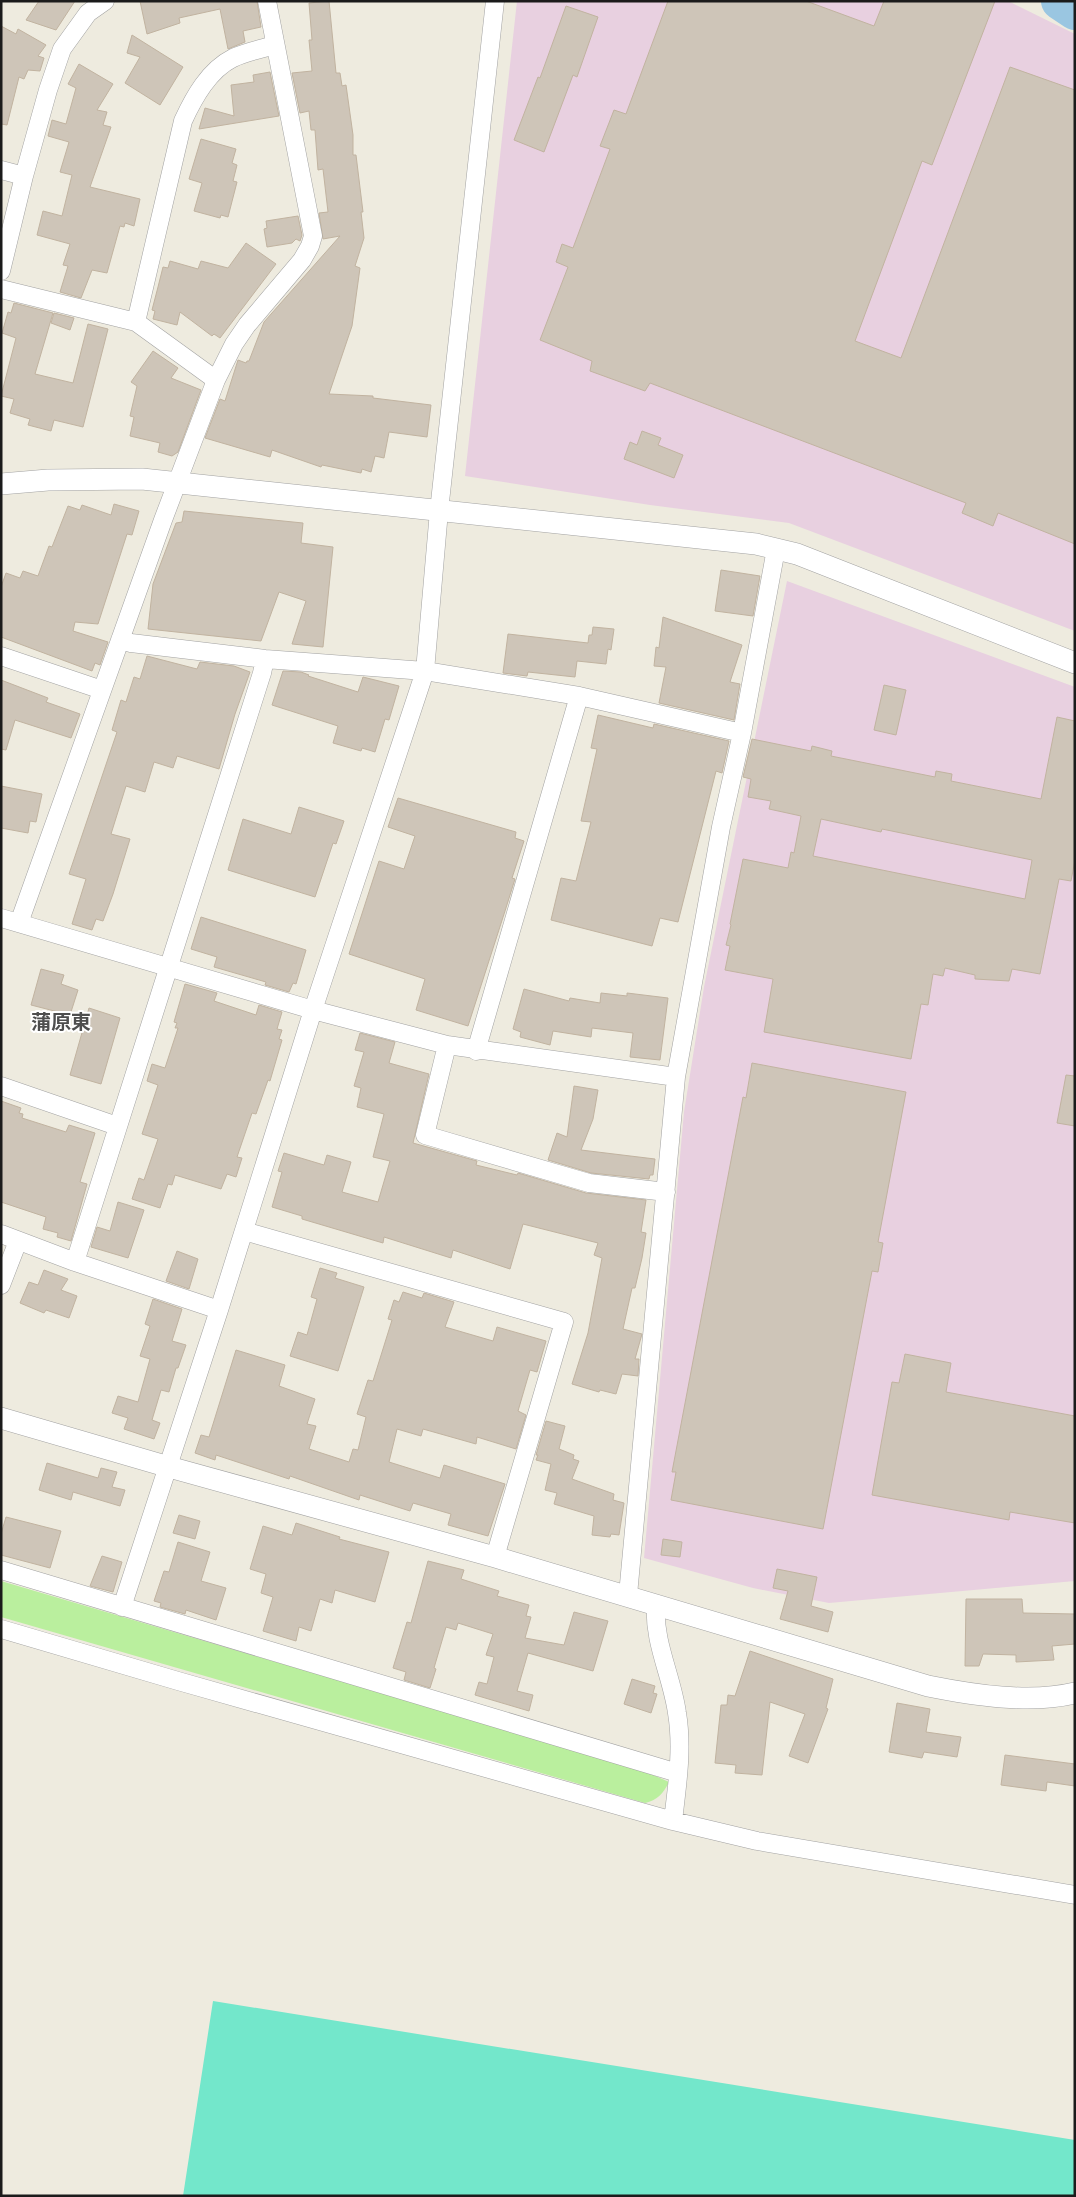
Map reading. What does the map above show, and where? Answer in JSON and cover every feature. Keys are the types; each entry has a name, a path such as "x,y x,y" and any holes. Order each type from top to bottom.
{"street":[{"path":"1,271 24,176 48,90 62,49 88,13 105,1"},
{"path":"19,923 120,640 216,380 234,344 247,325 302,260 313,236 274,45 267,1"},
{"path":"122,1607 219,1310 313,1010 425,671 439,511 495,1"},
{"path":"136,322 183,120 196,95 214,72 233,58 274,45"},
{"path":"1,170 24,176"},
{"path":"1,289 136,322 216,380"},
{"path":"1,484 48,480 133,479 746,543 806,558 1075,662"},
{"path":"628,1596 631,1582 634,1521 676,1077 721,826 742,733 776,549"},
{"path":"120,640 131,643 265,659 425,671 579,696 742,733"},
{"path":"1,656 102,690"},
{"path":"75,1262 265,659"},
{"path":"476,1051 579,696"},
{"path":"1,918 313,1010 447,1045 476,1051 676,1077"},
{"path":"447,1045 424,1134 589,1183 666,1192"},
{"path":"1,1086 117,1126"},
{"path":"244,1231 564,1322 495,1557"},
{"path":"1,1234 75,1262 219,1310"},
{"path":"1,1285 18,1241"},
{"path":"1,1418 168,1467 495,1557 928,1686 974,1695 1027,1697 1075,1693"},
{"path":"1,1570 678,1773"},
{"path":"656,1604 656,1631 678,1714 680,1747 673,1822"},
{"path":"1,1629 673,1822 757,1841 1075,1896"}],"shaded area":[{"path":"517,1 1008,1 1075,34 1075,631 789,523 650,505 465,476"},
{"path":"787,581 1075,687 1075,1581 829,1603 753,1588 644,1558 684,1112 704,987"}],"green space":[{"path":"1,1581 642,1770 669,1782 659,1796 645,1803 1,1617"},
{"path":"213,2001 1075,2140 1075,2196 183,2196"}],"building":[{"path":"39,1 75,1 56,30 26,20"},
{"path":"140,1 257,1 261,27 243,31 245,42 228,49 220,9 179,18 180,23 147,34"},
{"path":"329,1 336,73 340,73 342,86 346,85 353,135 353,155 356,155 363,212 361,212 364,238 355,266 360,268 352,326 329,394 373,396 373,398 431,405 427,437 389,432 384,458 375,456 371,472 362,469 361,473 322,465 321,467 272,450 270,457 205,438 220,399 225,401 238,360 246,363 249,361 264,322 340,236 323,239 319,213 328,212 323,169 318,170 315,130 311,130 309,111 300,113 292,73 312,71 309,40 312,40 309,3"},
{"path":"668,1 806,1 874,26 884,1 995,1 932,165 922,161 855,341 901,358 1010,67 1075,90 1075,544 998,513 993,526 962,513 966,503 650,383 645,391 590,371 592,361 540,340 568,267 556,262 562,244 573,248 610,149 600,146 614,110 626,114"},
{"path":"566,6 598,17 577,77 573,75 544,152 514,140 538,77 540,78"},
{"path":"1,26 16,34 18,29 46,45 38,56 44,58 40,71 28,70 24,79 19,77 7,125 1,124"},
{"path":"132,35 183,67 160,105 125,83 140,57 127,53"},
{"path":"79,64 113,84 97,110 107,112 103,125 111,127 90,187 140,199 134,226 125,223 124,227 120,226 107,273 92,270 81,298 60,292 68,266 63,265 70,244 37,235 43,211 62,216 72,175 60,172 69,142 48,136 52,120 66,124 76,88 68,84"},
{"path":"270,72 279,116 199,129 205,108 234,116 231,85 254,82 253,75"},
{"path":"201,139 236,149 232,163 237,165 233,181 237,182 228,217 221,215 220,218 194,211 202,183 189,179"},
{"path":"298,216 302,235 300,241 296,239 292,243 267,247 264,229 267,228 266,221"},
{"path":"246,243 276,264 220,338 214,334 212,336 180,312 177,325 153,319 155,311 152,310 163,267 168,268 170,261 198,269 201,261 228,268"},
{"path":"14,303 53,313 35,374 73,383 88,324 108,329 83,427 54,420 51,431 28,425 30,419 10,413 14,399 1,396 16,338 2,333 8,312 11,313"},
{"path":"54,313 74,318 70,330 51,323"},
{"path":"153,351 178,368 171,378 201,390 178,452 172,456 158,452 160,443 130,436 134,417 130,416 137,386 131,382"},
{"path":"642,431 661,438 658,445 683,455 674,478 624,459 630,442 637,445"},
{"path":"114,504 139,511 132,535 127,534 98,624 75,622 73,631 108,642 100,665 95,663 92,671 1,637 1,587 6,573 20,578 23,571 38,576 49,546 52,547 68,506 80,510 82,505 111,515"},
{"path":"184,511 303,523 301,543 333,547 323,647 292,644 306,601 279,592 261,641 148,629 153,584 176,523 182,522"},
{"path":"721,570 760,576 753,616 715,611"},
{"path":"663,617 742,645 730,682 740,684 734,720 659,703 666,667 654,666 656,647 659,648"},
{"path":"593,627 614,629 611,650 608,649 606,664 577,661 575,677 528,672 527,676 503,673 508,634 588,643"},
{"path":"147,656 197,669 200,662 234,666 250,672 235,714 219,769 177,756 173,768 154,762 145,792 126,786 111,834 130,839 103,921 96,919 92,930 72,924 86,879 69,874 117,732 112,730 121,700 126,702 134,677 140,679"},
{"path":"283,671 301,672 358,692 363,677 399,686 389,720 385,719 375,752 362,748 361,751 333,743 338,726 272,705"},
{"path":"1,680 48,698 46,702 80,714 71,738 15,720 6,750 1,749"},
{"path":"884,685 906,690 896,735 874,730"},
{"path":"598,715 653,728 654,724 729,741 722,773 716,771 678,922 660,918 652,946 551,920 561,878 576,881 591,822 581,821 597,749 591,748"},
{"path":"1057,717 1075,721 1075,860 1071,881 1059,879 1040,974 1012,969 1009,981 975,979 975,975 945,968 943,976 933,974 928,1005 921,1004 911,1059 764,1032 773,979 725,970 730,946 726,945 743,859 788,868 791,852 794,853 801,816 769,809 771,801 748,797 751,779 743,777 752,739 811,751 812,746 832,751 831,756 935,777 936,771 952,774 951,781 1041,799","holes":["821,819 881,832 882,829 1032,860 1025,899 813,856"]},
{"path":"1,786 42,794 36,822 30,821 28,833 1,828"},
{"path":"398,798 516,832 515,838 524,841 512,878 515,879 468,1026 416,1010 425,979 349,954 379,861 404,869 415,836 388,827"},
{"path":"299,807 344,821 336,844 333,843 315,897 228,870 243,819 291,834"},
{"path":"201,917 306,950 296,984 293,983 289,992 265,985 266,982 214,967 217,957 191,949"},
{"path":"41,969 64,975 61,984 78,990 70,1015 31,1005"},
{"path":"185,984 217,993 214,1001 256,1015 259,1005 282,1012 277,1029 282,1030 279,1039 282,1040 270,1081 268,1080 256,1114 252,1113 237,1157 242,1158 236,1177 227,1174 221,1189 175,1175 172,1185 168,1184 160,1208 132,1199 139,1178 144,1180 158,1139 142,1134 158,1085 147,1081 152,1064 165,1068 178,1028 175,1028 177,1023 174,1022"},
{"path":"524,989 569,1001 570,998 600,1003 601,993 627,996 627,993 668,998 660,1060 630,1057 633,1033 592,1028 591,1037 553,1031 550,1045 520,1037 521,1032 513,1029"},
{"path":"89,1008 120,1018 101,1084 70,1075"},
{"path":"360,1033 395,1042 389,1063 429,1074 413,1143 477,1161 476,1165 517,1175 518,1173 586,1193 646,1200 641,1232 646,1233 642,1258 635,1288 632,1288 623,1329 642,1334 635,1359 639,1359 638,1376 622,1374 616,1394 600,1390 599,1392 572,1384 588,1333 602,1258 594,1255 598,1243 523,1224 510,1269 453,1250 451,1258 384,1237 383,1243 302,1219 302,1216 272,1207 282,1172 278,1171 284,1153 324,1165 327,1155 351,1162 342,1192 378,1202 390,1161 373,1157 384,1114 357,1107 361,1088 354,1086 364,1052 355,1050"},
{"path":"752,1063 906,1092 878,1242 883,1243 878,1272 872,1271 823,1529 671,1500 676,1472 672,1472 743,1097 746,1098"},
{"path":"1066,1075 1075,1076 1075,1126 1057,1123"},
{"path":"574,1086 598,1090 593,1119 581,1150 655,1159 653,1175 650,1175 649,1179 591,1173 548,1160 557,1133 567,1137"},
{"path":"1,1101 21,1108 19,1113 23,1114 22,1118 66,1132 69,1125 95,1133 80,1182 87,1184 71,1241 57,1237 58,1233 43,1229 46,1217 1,1202"},
{"path":"118,1202 144,1210 128,1258 91,1247 97,1227 110,1231"},
{"path":"177,1251 198,1259 189,1289 166,1281"},
{"path":"320,1268 337,1273 335,1278 364,1287 338,1371 290,1356 298,1332 307,1335 317,1299 311,1297"},
{"path":"44,1270 68,1279 61,1290 77,1296 69,1318 46,1310 44,1313 20,1303 29,1282 38,1285"},
{"path":"403,1292 422,1298 424,1293 454,1302 445,1327 493,1341 497,1327 546,1341 537,1372 530,1370 518,1411 526,1415 516,1449 477,1437 476,1444 423,1429 421,1436 397,1429 389,1462 440,1478 444,1465 505,1484 488,1536 448,1525 451,1514 413,1503 410,1511 360,1495 359,1500 290,1476 289,1479 216,1455 215,1460 195,1453 201,1435 209,1437 236,1350 285,1365 279,1386 315,1399 307,1424 316,1426 309,1449 349,1462 353,1449 358,1450 366,1417 357,1414 368,1380 373,1381 392,1320 388,1319 394,1300 399,1302"},
{"path":"153,1299 182,1309 172,1341 186,1345 178,1368 176,1368 169,1392 161,1390 152,1420 160,1423 154,1439 124,1429 128,1418 112,1413 118,1396 138,1402 150,1359 140,1356 150,1326 145,1324"},
{"path":"905,1354 951,1363 946,1392 1075,1416 1075,1523 1010,1512 1009,1520 872,1495 892,1382 899,1383"},
{"path":"546,1421 565,1426 559,1449 574,1455 573,1459 579,1461 572,1479 614,1494 613,1500 624,1503 619,1535 611,1534 610,1537 592,1535 594,1516 554,1504 557,1493 545,1490 551,1464 536,1460 538,1455 536,1455"},
{"path":"47,1463 98,1478 101,1468 117,1472 112,1487 125,1490 120,1506 73,1492 71,1500 39,1490"},
{"path":"179,1515 200,1521 195,1539 173,1533"},
{"path":"6,1517 61,1531 50,1568 1,1555 1,1534"},
{"path":"296,1523 340,1537 339,1539 389,1552 375,1602 335,1590 332,1603 320,1599 311,1631 299,1627 296,1641 263,1631 273,1597 261,1593 266,1574 250,1569 263,1526 292,1535"},
{"path":"663,1539 682,1542 680,1557 661,1555"},
{"path":"178,1542 210,1552 201,1581 226,1588 216,1620 186,1610 185,1614 160,1607 161,1603 154,1601 164,1571 169,1572"},
{"path":"102,1556 122,1562 113,1592 90,1586"},
{"path":"428,1561 464,1570 461,1579 499,1591 497,1596 529,1605 526,1616 531,1617 525,1638 564,1645 574,1612 608,1621 593,1671 528,1653 517,1691 533,1695 529,1711 475,1695 479,1682 487,1684 494,1657 486,1655 493,1634 458,1623 456,1630 446,1627 430,1688 404,1680 406,1672 393,1668 407,1622 411,1623"},
{"path":"777,1569 817,1577 811,1606 833,1612 828,1632 780,1619 788,1591 773,1588"},
{"path":"966,1599 1022,1599 1023,1613 1075,1614 1075,1644 1052,1646 1054,1660 1016,1662 1016,1655 983,1654 979,1666 965,1666"},
{"path":"750,1651 833,1679 826,1708 828,1709 808,1763 789,1756 805,1714 770,1702 762,1775 735,1773 736,1765 715,1763 721,1705 727,1705 728,1695 735,1696"},
{"path":"632,1679 655,1686 653,1693 657,1694 651,1713 624,1704"},
{"path":"897,1703 930,1709 926,1732 961,1737 957,1757 924,1752 922,1758 889,1752"},
{"path":"1005,1755 1075,1764 1075,1786 1047,1782 1046,1791 1001,1785"}],"waterway":[{"path":"1060,1 1075,11"}],"district":[{"name":"蒲原東","path":"61,1022"}]}
